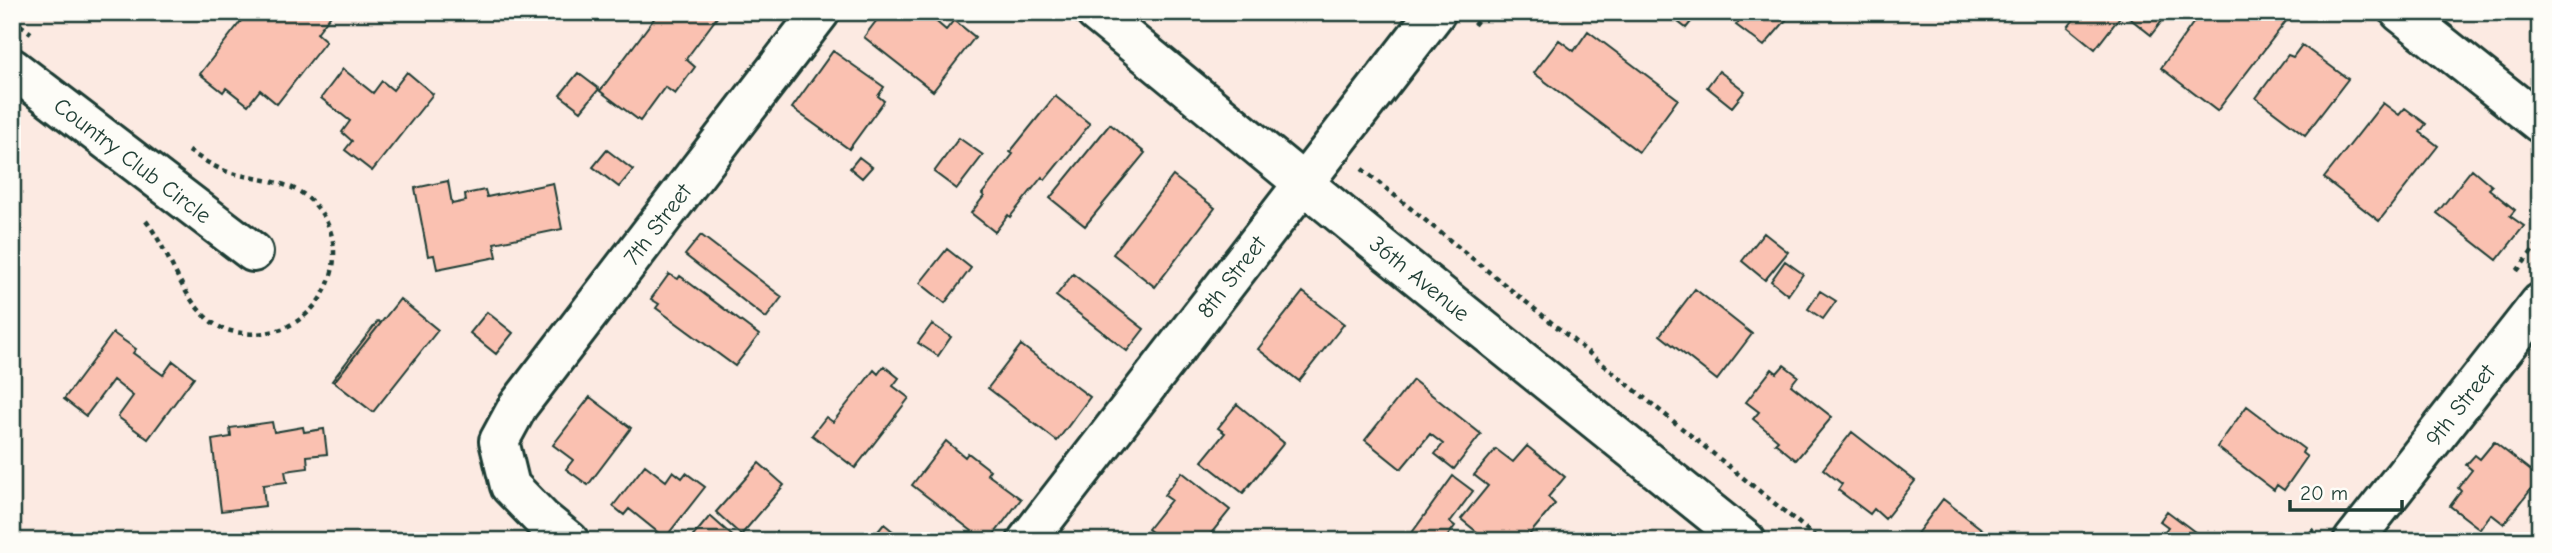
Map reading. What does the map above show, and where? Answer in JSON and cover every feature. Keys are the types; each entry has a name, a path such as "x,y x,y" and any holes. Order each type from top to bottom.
{"street":[{"name":"7th Street","path":"569,541 542,519 510,486 499,440 518,406 820,12"},
{"name":"36th Avenue","path":"1095,12 1746,541"},
{"name":"8th Street","path":"1027,541 1436,12"},
{"path":"2399,12 2540,123"},
{"name":"Country Club Circle","path":"12,68 253,252"},
{"name":"9th Street","path":"2353,541 2540,303"}],"path":[{"path":"1333,146 1821,541"}],"building":[{"path":"248,12 333,12 317,33 326,41 277,104 260,90 248,105 226,88 223,92 200,74"},
{"path":"659,12 713,12 718,16 686,59 695,67 675,94 665,87 640,121 600,91"},
{"path":"883,12 937,12 932,18 946,30 954,20 975,37 933,91 864,37"},
{"path":"1665,12 1699,12 1686,28"},
{"path":"1746,12 1793,12 1764,46 1736,25"},
{"path":"2080,12 2169,12 2151,35 2123,13 2095,49 2068,27"},
{"path":"2201,12 2277,12 2287,20 2217,111 2161,68"},
{"path":"1588,31 1678,99 1639,152 1534,73 1559,40 1574,51"},
{"path":"2302,45 2348,79 2305,135 2256,98 2288,55 2293,57"},
{"path":"833,51 884,87 878,96 884,101 849,149 792,108"},
{"path":"343,69 373,93 382,81 393,90 407,72 433,94 372,171 345,150 352,141 342,132 350,121 321,98"},
{"path":"1719,71 1745,91 1732,107 1707,87"},
{"path":"578,73 599,89 581,111 560,95"},
{"path":"1055,96 1090,124 1045,180 1042,177 995,232 971,213 1013,154 1010,152"},
{"path":"2383,103 2399,115 2405,108 2426,124 2420,132 2438,146 2379,221 2324,178"},
{"path":"1110,124 1145,153 1085,226 1050,198"},
{"path":"959,138 983,155 957,189 934,172"},
{"path":"607,150 633,170 619,187 593,167"},
{"path":"859,157 872,167 862,178 850,168"},
{"path":"2472,169 2492,186 2489,189 2515,210 2510,216 2524,226 2497,260 2437,213"},
{"path":"1173,176 1215,208 1155,287 1113,254"},
{"path":"448,181 452,204 466,201 465,194 485,190 487,197 553,183 562,229 494,243 497,257 437,269 434,255 428,256 415,188"},
{"path":"1764,233 1788,252 1765,280 1742,261"},
{"path":"701,235 782,297 766,318 685,255"},
{"path":"947,249 971,268 945,303 920,283"},
{"path":"1785,261 1803,274 1788,295 1771,281"},
{"path":"669,274 678,279 680,276 759,335 735,366 656,308 659,304 651,299"},
{"path":"1073,274 1144,329 1127,351 1056,296"},
{"path":"1695,289 1752,334 1717,380 1660,335"},
{"path":"1820,291 1836,301 1823,319 1808,309"},
{"path":"1303,292 1344,324 1299,381 1258,349"},
{"path":"400,299 438,330 373,412 334,382"},
{"path":"487,312 513,333 496,354 470,333"},
{"path":"378,321 381,323 334,382 332,381"},
{"path":"932,324 951,337 938,356 918,343"},
{"path":"113,333 136,349 133,353 163,375 173,361 194,377 148,439 118,417 133,396 113,380 86,416 64,399"},
{"path":"1021,345 1090,397 1057,441 988,388"},
{"path":"1784,365 1798,376 1791,385 1832,417 1796,460 1775,443 1778,440 1753,419 1759,412 1746,402 1772,369 1777,373"},
{"path":"884,366 899,378 893,386 909,398 855,468 812,435 826,417 833,422 874,370 878,374"},
{"path":"1413,380 1481,434 1454,469 1435,454 1443,444 1430,434 1401,469 1365,440"},
{"path":"590,397 631,428 588,485 566,469 573,460 553,445"},
{"path":"1237,404 1284,443 1243,493 1202,461 1225,433 1218,428"},
{"path":"2247,406 2304,449 2302,453 2307,457 2284,490 2277,485 2274,490 2217,447"},
{"path":"272,422 274,432 303,427 304,432 324,429 327,454 307,456 308,468 285,471 287,482 263,485 265,506 221,511 212,440 231,437 230,428"},
{"path":"1852,432 1915,481 1885,519 1874,509 1870,514 1838,490 1842,484 1823,469"},
{"path":"946,441 965,457 968,453 990,470 987,474 1021,499 989,541 985,541 912,485"},
{"path":"2494,442 2540,478 2504,524 2491,514 2480,529 2450,506 2461,491 2458,488 2472,470 2466,465 2475,455 2480,459"},
{"path":"1527,446 1565,477 1548,497 1555,504 1524,541 1480,541 1483,537 1461,519 1488,486 1474,475 1496,449 1513,462"},
{"path":"759,463 784,485 741,535 716,512"},
{"path":"645,465 666,481 673,471 682,478 686,473 705,487 665,538 629,509 624,515 613,506"},
{"path":"1182,472 1230,510 1205,541 1163,541 1148,529 1171,500 1164,495"},
{"path":"1453,476 1473,491 1450,522 1455,526 1444,541 1406,541"},
{"path":"1943,499 1997,541 1915,541 1913,539"},
{"path":"2167,511 2207,541 2157,541 2168,527 2160,521"},
{"path":"710,516 737,540 689,541"},
{"path":"884,524 905,541 870,541"}]}
